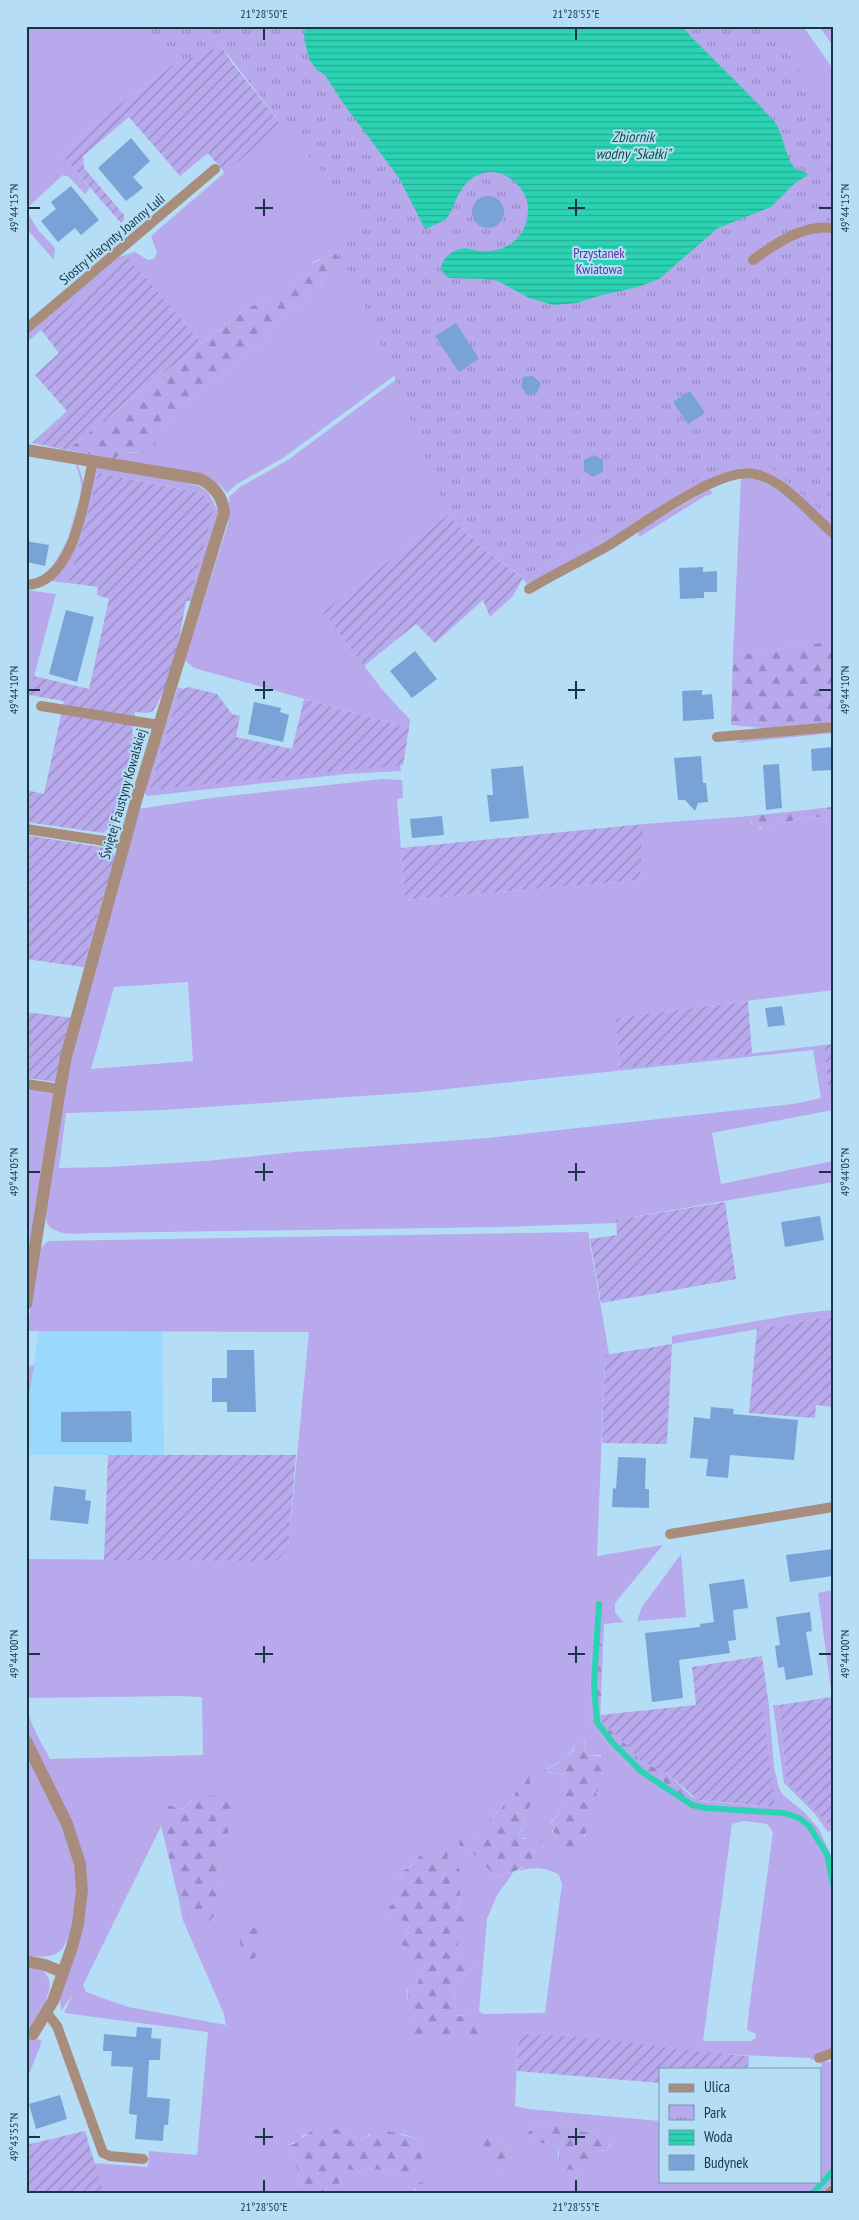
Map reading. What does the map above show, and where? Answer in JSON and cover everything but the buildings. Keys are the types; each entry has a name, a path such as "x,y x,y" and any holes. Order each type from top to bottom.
{"street":[{"name":"Świętej Faustyny Kowalskiej","path":"26,450 200,480 214,489 224,507 224,517 159,725 74,1025 60,1088 26,1304"},
{"path":"26,1741 68,1824 81,1871 82,1899 72,1947 56,1994 33,2034"},
{"path":"26,1961 45,1965 62,1972"},
{"path":"830,2194 833,2190"}],"lane":[{"name":"Siostry Hiacynty Joanny Luli","path":"26,329 215,169"},
{"path":"754,260 805,230 817,227 833,228"},
{"path":"26,585 39,583 49,578 63,562 74,537 93,461"},
{"path":"529,589 593,554 684,498 734,474 756,474 772,481 788,492 833,533"},
{"path":"41,706 159,725"},
{"path":"716,738 833,727"},
{"path":"26,829 124,844"},
{"path":"26,1084 60,1088"},
{"path":"670,1534 833,1507"},
{"path":"46,2013 57,2026 103,2153 110,2156 143,2159"},
{"path":"819,2058 833,2053"}],"shaded area":[{"path":"39,1331 162,1331 164,1455 26,1455 26,1414"}],"green space":[{"path":"26,26 125,26 168,63 221,46 171,66 108,113 61,154 90,188 85,194 69,177 63,175 27,208 27,212 38,230 55,248 54,260 26,228"},
{"name":"Przystanek Kwiatowa","path":"125,26 770,26 833,123 833,520 770,467 735,459 558,561 521,576 482,548 448,515 396,381 351,273 330,248 365,223 282,125 221,46 171,66"},
{"path":"738,26 803,26 833,69 833,164"},
{"path":"819,26 832,26 833,46"},
{"path":"221,46 281,124 225,173 208,153 180,176 129,117 83,156 84,168 124,215 124,220 121,223 61,154 108,113 171,66"},
{"path":"343,103 394,376 283,458 237,484 227,493 221,486 209,478 114,459 123,452 136,453 166,431 170,415 265,341 275,321 304,303 308,292 321,285 340,260 332,249 323,258 313,262 308,276 301,277 290,288 277,293 270,301 248,307 202,343 127,256 26,343 26,335 119,257 135,252 148,260 154,259 157,253 151,236 281,124"},
{"path":"353,232 367,232 351,273 340,261 318,288 308,292 304,303 275,321 265,341 170,415 166,431 158,436 153,450 148,453 123,452 114,459 67,450 248,307 270,301 281,286 290,288 301,277 308,276 308,266 323,258 332,249 330,248"},
{"path":"127,256 202,343 67,450 32,443 67,411 35,375 59,353 41,330"},
{"path":"394,381 725,410 833,473 833,528 762,471 741,468 720,474 581,556 527,584 521,576 558,561 609,532 444,482 448,515 323,612 381,688 410,720 409,728 194,668 186,661 186,656 228,524 229,497 240,487 288,460"},
{"path":"76,465 78,465 84,483 79,500 81,485"},
{"path":"95,467 156,476 199,486 208,492 218,511 193,602 189,601 214,509 202,493 98,473 69,583 51,581 64,567 70,556"},
{"path":"98,473 202,493 214,509 189,601 186,601 171,672 153,711 147,713 135,712 132,732 140,749 119,818 103,833 26,822 26,790 44,794 64,701 29,695 34,676 89,689 109,599 97,595 98,587 69,583"},
{"path":"741,478 767,484 779,491 833,538 833,641 733,656"},
{"path":"711,490 712,494 705,496 639,537 638,531"},
{"path":"79,500 76,513 68,536"},
{"path":"448,515 482,548 523,578 513,596 490,617 483,600 435,643 416,624 364,666 323,612"},
{"path":"68,536 63,553 49,573 34,581 26,581 26,579 38,578 48,570 57,559"},
{"path":"26,590 56,594 29,695 26,695"},
{"path":"833,641 833,722 801,725 731,721 733,656"},
{"path":"178,687 180,688 149,789 400,765 401,771 346,774 147,796 144,791"},
{"path":"189,687 217,694 232,714 240,716 236,737 292,749 304,699 409,728 403,765 149,790 180,688"},
{"path":"731,721 801,725 833,723 762,728 731,725"},
{"path":"833,730 833,733 736,743 745,739"},
{"path":"383,779 402,780 403,798 397,799 405,900 640,880 644,824 750,816 751,824 760,829 763,826 789,822 804,816 833,818 833,990 615,1018 620,1069 824,1045 829,1093 833,1093 833,1110 712,1133 721,1184 833,1161 833,1182 616,1220 616,1223 499,1227 76,1234 62,1233 51,1228 46,1221 47,1207 67,1071 138,809 211,798","holes":["188,982 193,1061 91,1069 114,987","813,1050 821,1098 793,1104 488,1138 295,1152 206,1161 59,1168 66,1113 164,1110 419,1092"]},
{"path":"833,807 833,818 804,816 789,822 756,829 753,828 750,816"},
{"path":"644,824 640,880 405,900 401,848"},
{"path":"26,835 105,848 114,859 83,967 26,959"},
{"path":"105,848 112,849 115,858 85,967 83,967 114,859"},
{"path":"748,1001 752,1054 620,1069 615,1018"},
{"path":"26,1012 72,1018 56,1082 26,1078"},
{"path":"833,1044 833,1093 829,1094 824,1045"},
{"path":"26,1088 53,1093 53,1095 26,1273"},
{"path":"725,1202 736,1279 601,1303 590,1239 617,1235 616,1220"},
{"path":"588,1232 609,1354 605,1355 597,1556 663,1545 615,1603 615,1613 624,1622 593,1625 589,1713 586,1720 624,1762 662,1780 684,1802 698,1809 702,1801 774,1807 763,1706 769,1706 774,1767 779,1788 783,1795 805,1813 819,1829 833,1860 833,2049 812,2060 810,2058 696,2053 579,2037 518,2034 515,2106 528,2109 659,2121 659,2182 822,2182 821,2068 822,2061 830,2062 833,2059 833,2182 821,2194 427,2194 431,2189 426,2180 414,2189 416,2194 338,2194 339,2178 347,2169 361,2172 373,2169 399,2172 423,2152 421,2140 403,2134 369,2134 365,2138 357,2139 344,2132 331,2130 303,2135 301,2140 288,2145 306,2194 104,2194 94,2163 148,2167 149,2151 197,2155 208,2032 64,2013 73,1994 61,2011 60,1997 86,1907 60,1798 26,1731 26,1710 50,1759 203,1755 202,1697 26,1698 26,1559 277,1561 288,1549 309,1332 27,1331 39,1250 48,1241","holes":["580,1736 584,1738 586,1755 601,1755 605,1785 596,1792 596,1812 585,1837 559,1841 552,1831 551,1823 562,1807 568,1779 566,1775 545,1772 546,1769 557,1764 567,1756","530,1778 529,1786 533,1797 524,1815 524,1825 519,1834 520,1838 530,1838 536,1847 531,1861 518,1871 534,1868 549,1870 559,1875 562,1884 545,2013 484,2014 479,2012 487,1919 497,1895 513,1873 495,1876 468,1848 471,1838 481,1832 501,1808 515,1799 515,1793 525,1780","210,1796 216,1797 226,1839 215,1902 216,1914 189,1921 180,1905 182,1918 224,2014 226,2025 128,2007 86,1992 83,1985 171,1806 185,1808 191,1801","744,1821 767,1824 773,1832 747,2030 756,2034 755,2039 750,2041 703,2041 732,1824","423,1852 450,1868 457,1867 449,1885 461,1887 457,1915 460,1917 460,1934 457,1948 464,1958 474,1966 458,1979 454,1995 455,2007 457,2015 464,2016 471,2011 484,2025 411,2032 411,2019 405,2013 406,1990 411,1980 414,1985 419,1985 421,1974 413,1959 402,1947 405,1935 411,1931 407,1922 398,1920 385,1922 389,1907 400,1896 402,1891 399,1878 403,1871","547,2123 576,2127 583,2132 594,2130 611,2144 608,2149 591,2153 591,2161 581,2170 569,2168 563,2170 558,2156 559,2145 541,2143 529,2138 529,2130","494,2139 514,2152 514,2157 503,2159 501,2162 505,2172 499,2173 494,2165 492,2157"]},
{"path":"833,1310 833,1316 672,1344 672,1336 803,1313"},
{"path":"833,1316 833,1407 816,1405 815,1418 749,1413 757,1329"},
{"path":"672,1344 667,1444 602,1443 605,1355"},
{"path":"34,1365 26,1414 26,1367"},
{"path":"108,1455 296,1455 288,1549 277,1561 104,1560"},
{"path":"681,1554 686,1617 637,1621 642,1607"},
{"path":"833,1590 833,1636 831,1637 833,1705 818,1593"},
{"path":"593,1624 604,1624 600,1721 631,1749 639,1760 668,1774 691,1796 702,1801 698,1809 684,1802 662,1780 624,1762 586,1720 589,1713"},
{"path":"762,1656 769,1706 763,1707 775,1807 698,1800 668,1774 639,1760 631,1749 600,1721 600,1715 696,1705 692,1667"},
{"path":"832,1697 833,1829 787,1783 779,1705"},
{"path":"773,1705 779,1705 787,1783 833,1829 828,1832 815,1814 784,1783"},
{"path":"583,1735 586,1755 608,1757 610,1773 607,1781 596,1792 598,1809 579,1846 569,1848 559,1841 550,1826 562,1807 568,1779 566,1775 543,1771 556,1765 573,1751 580,1736"},
{"path":"26,1750 66,1836 73,1859 76,1882 76,1906 68,1938 56,1954 44,1957 26,1956"},
{"path":"529,1775 534,1797 524,1815 525,1825 519,1834 520,1838 524,1839 541,1833 544,1834 545,1838 536,1847 531,1861 526,1865 508,1875 495,1876 468,1848 460,1846 459,1842 463,1836 475,1837 505,1804 512,1802 515,1799 515,1793"},
{"path":"205,1795 234,1798 218,1885 216,1914 209,1921 195,1923 189,1921 180,1905 161,1825 164,1818 161,1818 161,1808 170,1806 185,1808 195,1798"},
{"path":"448,1844 447,1866 459,1868 461,1875 458,1881 450,1885 461,1886 457,1914 464,1919 464,1923 457,1948 464,1958 474,1966 458,1979 456,1984 454,2001 456,2011 457,2015 461,2016 471,2011 475,2013 486,2027 480,2036 413,2039 411,2019 403,2012 408,1996 406,1979 411,1976 414,1985 417,1986 421,1974 401,1942 401,1938 409,1933 410,1927 404,1921 385,1922 389,1907 400,1896 402,1891 399,1879 403,1871 410,1867 426,1848"},
{"path":"245,1921 249,1928 261,1927 264,1930 263,1947 252,1961 248,1961 241,1947 239,1935"},
{"path":"26,1965 42,1969 49,1979 50,1987 35,2038 42,2041 26,2082"},
{"path":"518,2034 576,2037 749,2056 748,2068 659,2068 659,2083 517,2071"},
{"path":"547,2123 577,2127 583,2132 598,2130 610,2140 609,2149 591,2153 591,2165 585,2170 561,2169 559,2165 559,2145 541,2143 529,2138 527,2134 533,2127"},
{"path":"342,2129 357,2139 365,2138 376,2131 388,2131 421,2140 423,2143 420,2166 414,2171 399,2172 373,2169 361,2172 347,2169 339,2178 338,2194 306,2194 288,2145 294,2144 313,2130"},
{"path":"85,2131 104,2194 26,2194 26,2132 30,2144"},
{"path":"487,2139 494,2139 514,2152 514,2157 503,2159 501,2162 508,2168 505,2172 499,2173 493,2167 490,2159 483,2156 482,2145"},
{"path":"426,2180 430,2182 431,2189 427,2194 416,2194 415,2185"}],"water":[{"name":"Zbiornik wodny \"Skałki\"","path":"305,26 681,26 773,120 779,130 793,166 808,175 795,183 771,207 718,228 659,279 638,287 577,303 554,305 529,298 498,281 449,278 444,274 442,265 446,257 455,251 465,248 479,251 497,250 506,247 519,236 527,221 528,206 524,193 515,182 504,175 497,172 482,173 464,185 446,219 425,229 399,178 343,103 325,75 316,69 309,59 304,38"}],"waterway":[{"path":"599,1604 594,1684 597,1722 612,1742 642,1772 692,1805 706,1808 784,1813 799,1818 809,1826 827,1854 833,1884"},
{"path":"812,2194 833,2171"}]}
